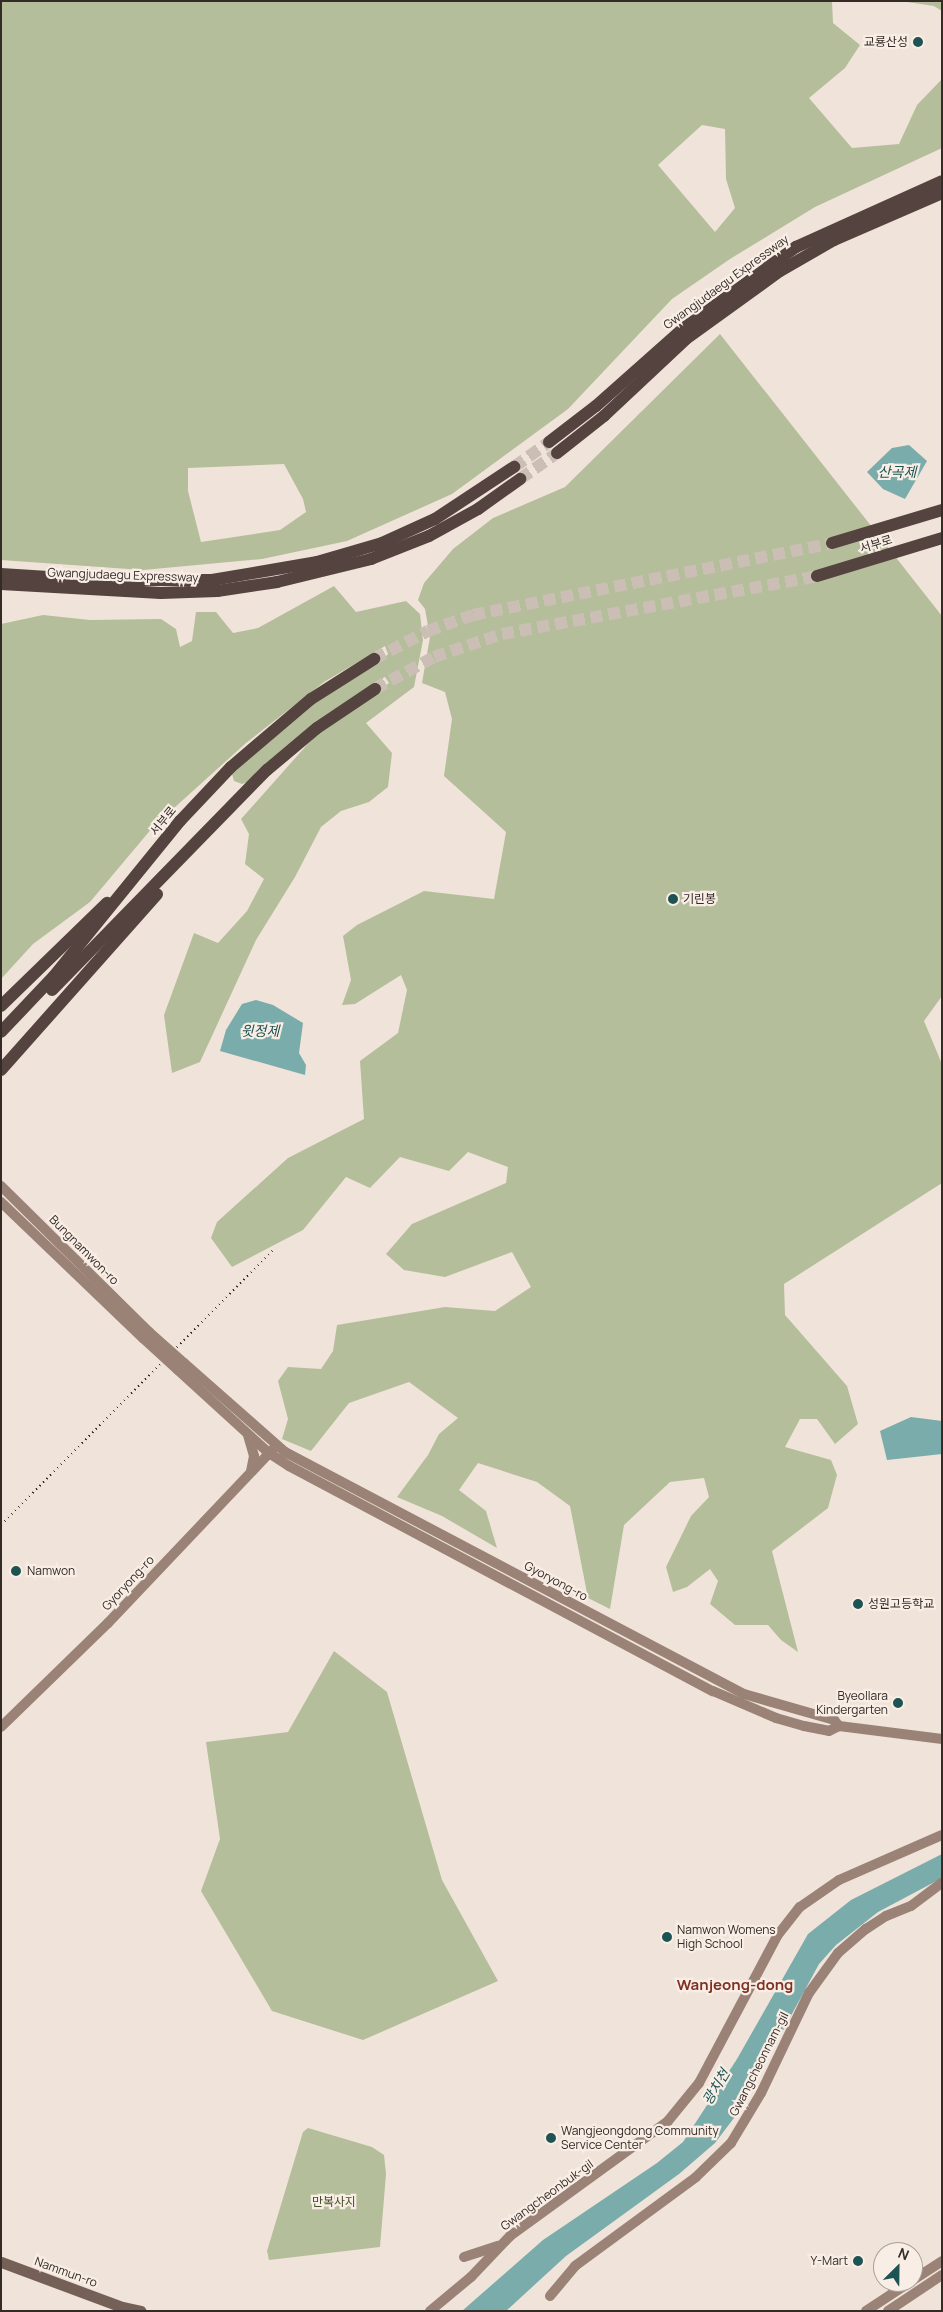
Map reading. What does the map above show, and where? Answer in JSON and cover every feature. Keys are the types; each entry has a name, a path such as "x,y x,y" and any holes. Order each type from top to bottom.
{"highway":[{"name":"Gwangjudaegu Expressway","path":"549,442 596,406 685,328 796,247 942,181"},
{"name":"Gwangjudaegu Expressway","path":"557,453 604,416 686,339 795,261 897,210 942,193"},
{"name":"Gwangjudaegu Expressway","path":"1,574 95,580 194,580 317,562 382,542 435,518 514,467"},
{"name":"Gwangjudaegu Expressway","path":"1,584 161,593 216,591 277,582 371,559 429,536 478,509 520,479"},
{"name":"서부로","path":"832,543 942,510"},
{"name":"서부로","path":"817,576 942,538"},
{"name":"서부로","path":"1,1032 97,926 180,821 217,780 273,728 332,684 374,659"},
{"path":"1,1042 267,770 317,728 375,689"},
{"path":"1,1070 267,770"},
{"path":"1,1006 103,907 159,840 180,821"}],"main road":[{"name":"Nammun-ro","path":"1,2262 124,2309 141,2311"}],"street":[{"name":"Bungnamwon-ro","path":"1,1186 146,1335"},
{"name":"Bungnamwon-ro","path":"1,1202 146,1335"},
{"path":"146,1335 273,1450"},
{"path":"181,1366 247,1433 273,1450"},
{"path":"247,1433 254,1456 250,1473"},
{"name":"Gyoryong-ro","path":"1,1726 108,1623 273,1450 744,1694 834,1720 839,1726 942,1739"},
{"name":"Gwangcheonbuk-gil","path":"430,2311 471,2277 501,2245 668,2122 699,2083 777,1936 800,1907 840,1880 942,1835"},
{"name":"Gwangcheonnam-gil","path":"550,2296 575,2266 696,2177 731,2143 761,2093 809,1992 838,1953 866,1929 886,1916 911,1906 942,1883"},
{"path":"464,2257 501,2245"},
{"path":"923,2273 942,2261"},
{"path":"888,2311 942,2275"},
{"path":"866,2311 895,2292"}],"green space":[{"path":"1,1 832,1 833,23 860,45 845,68 809,98 852,148 899,144 917,105 942,79 942,148 815,207 730,259 672,299 568,409 452,494 347,541 262,559 143,570 1,560","holes":["702,125 725,129 726,179 735,208 715,232 658,165","284,464 303,499 306,512 280,530 201,542 188,491 188,468"]},
{"path":"900,1 942,1 942,11 934,6"},
{"path":"720,334 942,616 942,996 924,1021 942,1064 942,1183 784,1284 785,1315 847,1386 858,1424 835,1444 817,1419 800,1419 785,1447 831,1460 837,1475 828,1508 772,1551 798,1652 781,1640 768,1625 735,1625 710,1604 718,1581 710,1569 687,1587 673,1592 666,1567 691,1516 709,1497 704,1478 670,1482 624,1525 610,1609 588,1598 570,1506 537,1482 478,1463 459,1490 486,1511 497,1548 442,1516 397,1497 428,1455 439,1434 458,1418 409,1382 349,1403 311,1451 282,1439 288,1419 278,1381 288,1367 321,1369 333,1351 337,1325 445,1307 495,1311 531,1287 512,1252 445,1277 404,1270 386,1254 412,1224 506,1183 508,1167 468,1152 449,1171 400,1157 370,1188 346,1177 303,1230 232,1267 211,1238 217,1222 288,1158 364,1119 360,1061 398,1033 407,990 401,975 355,1004 342,1005 351,980 343,936 357,925 424,891 494,899 506,832 444,776 452,719 445,692 422,683 430,637 425,609 418,600 424,583 453,549 493,518 565,487"},
{"path":"334,586 356,612 406,601 420,614 423,640 414,687 366,723 392,753 388,787 369,802 341,811 321,827 295,877 256,940 200,1062 172,1073 164,1015 194,933 218,943 247,911 264,879 245,864 249,834 241,819 314,737 389,683 385,677 379,680 313,724 250,781 242,784 234,781 232,774 307,707 378,664 388,654 385,646 324,682 246,743 153,827 90,902 33,944 1,979 1,624 43,615 90,620 161,619 176,629 180,647 192,641 196,612 216,612 233,633 258,628"},
{"path":"334,1651 387,1692 442,1880 498,1981 363,2040 272,2011 201,1891 220,1839 206,1742 288,1732"},
{"name":"만복사지","path":"308,2128 372,2147 384,2155 386,2174 380,2247 269,2260 267,2251 303,2132"}],"water":[{"name":"산곡제","path":"909,445 927,461 905,499 883,489 867,472 892,448"},
{"name":"윗정제","path":"256,1000 273,1005 303,1023 299,1053 306,1065 305,1075 220,1051 226,1030 242,1004"},
{"path":"911,1417 942,1421 942,1454 887,1460 880,1431"},
{"path":"942,1854 942,1878 878,1912 836,1945 819,1964 740,2110 715,2143 679,2174 566,2256 506,2311 462,2311 543,2240 657,2163 683,2142 737,2059 808,1934 851,1900"}],"tunnel":[{"path":"514,467 549,442"},
{"path":"520,479 557,453"},
{"path":"374,659 428,631 473,615 832,543"},
{"path":"375,689 434,657 502,634 817,576"}],"railway":[{"path":"1,1525 273,1250"}],"place":[{"name":"교룡산성","path":"918,42"},
{"name":"기린봉","path":"673,899"},
{"name":"Namwon","path":"16,1571"},
{"name":"성원고등학교","path":"858,1604"},
{"name":"Byeollara Kindergarten","path":"898,1703"},
{"name":"Namwon Womens High School","path":"667,1937"},
{"name":"Wangjeongdong Community Service Center","path":"551,2138"},
{"name":"Y-Mart","path":"858,2261"}],"district":[{"name":"Wanjeong-dong","path":"735,1985"}],"water label":[{"name":"광치천","path":"716,2087"}]}
